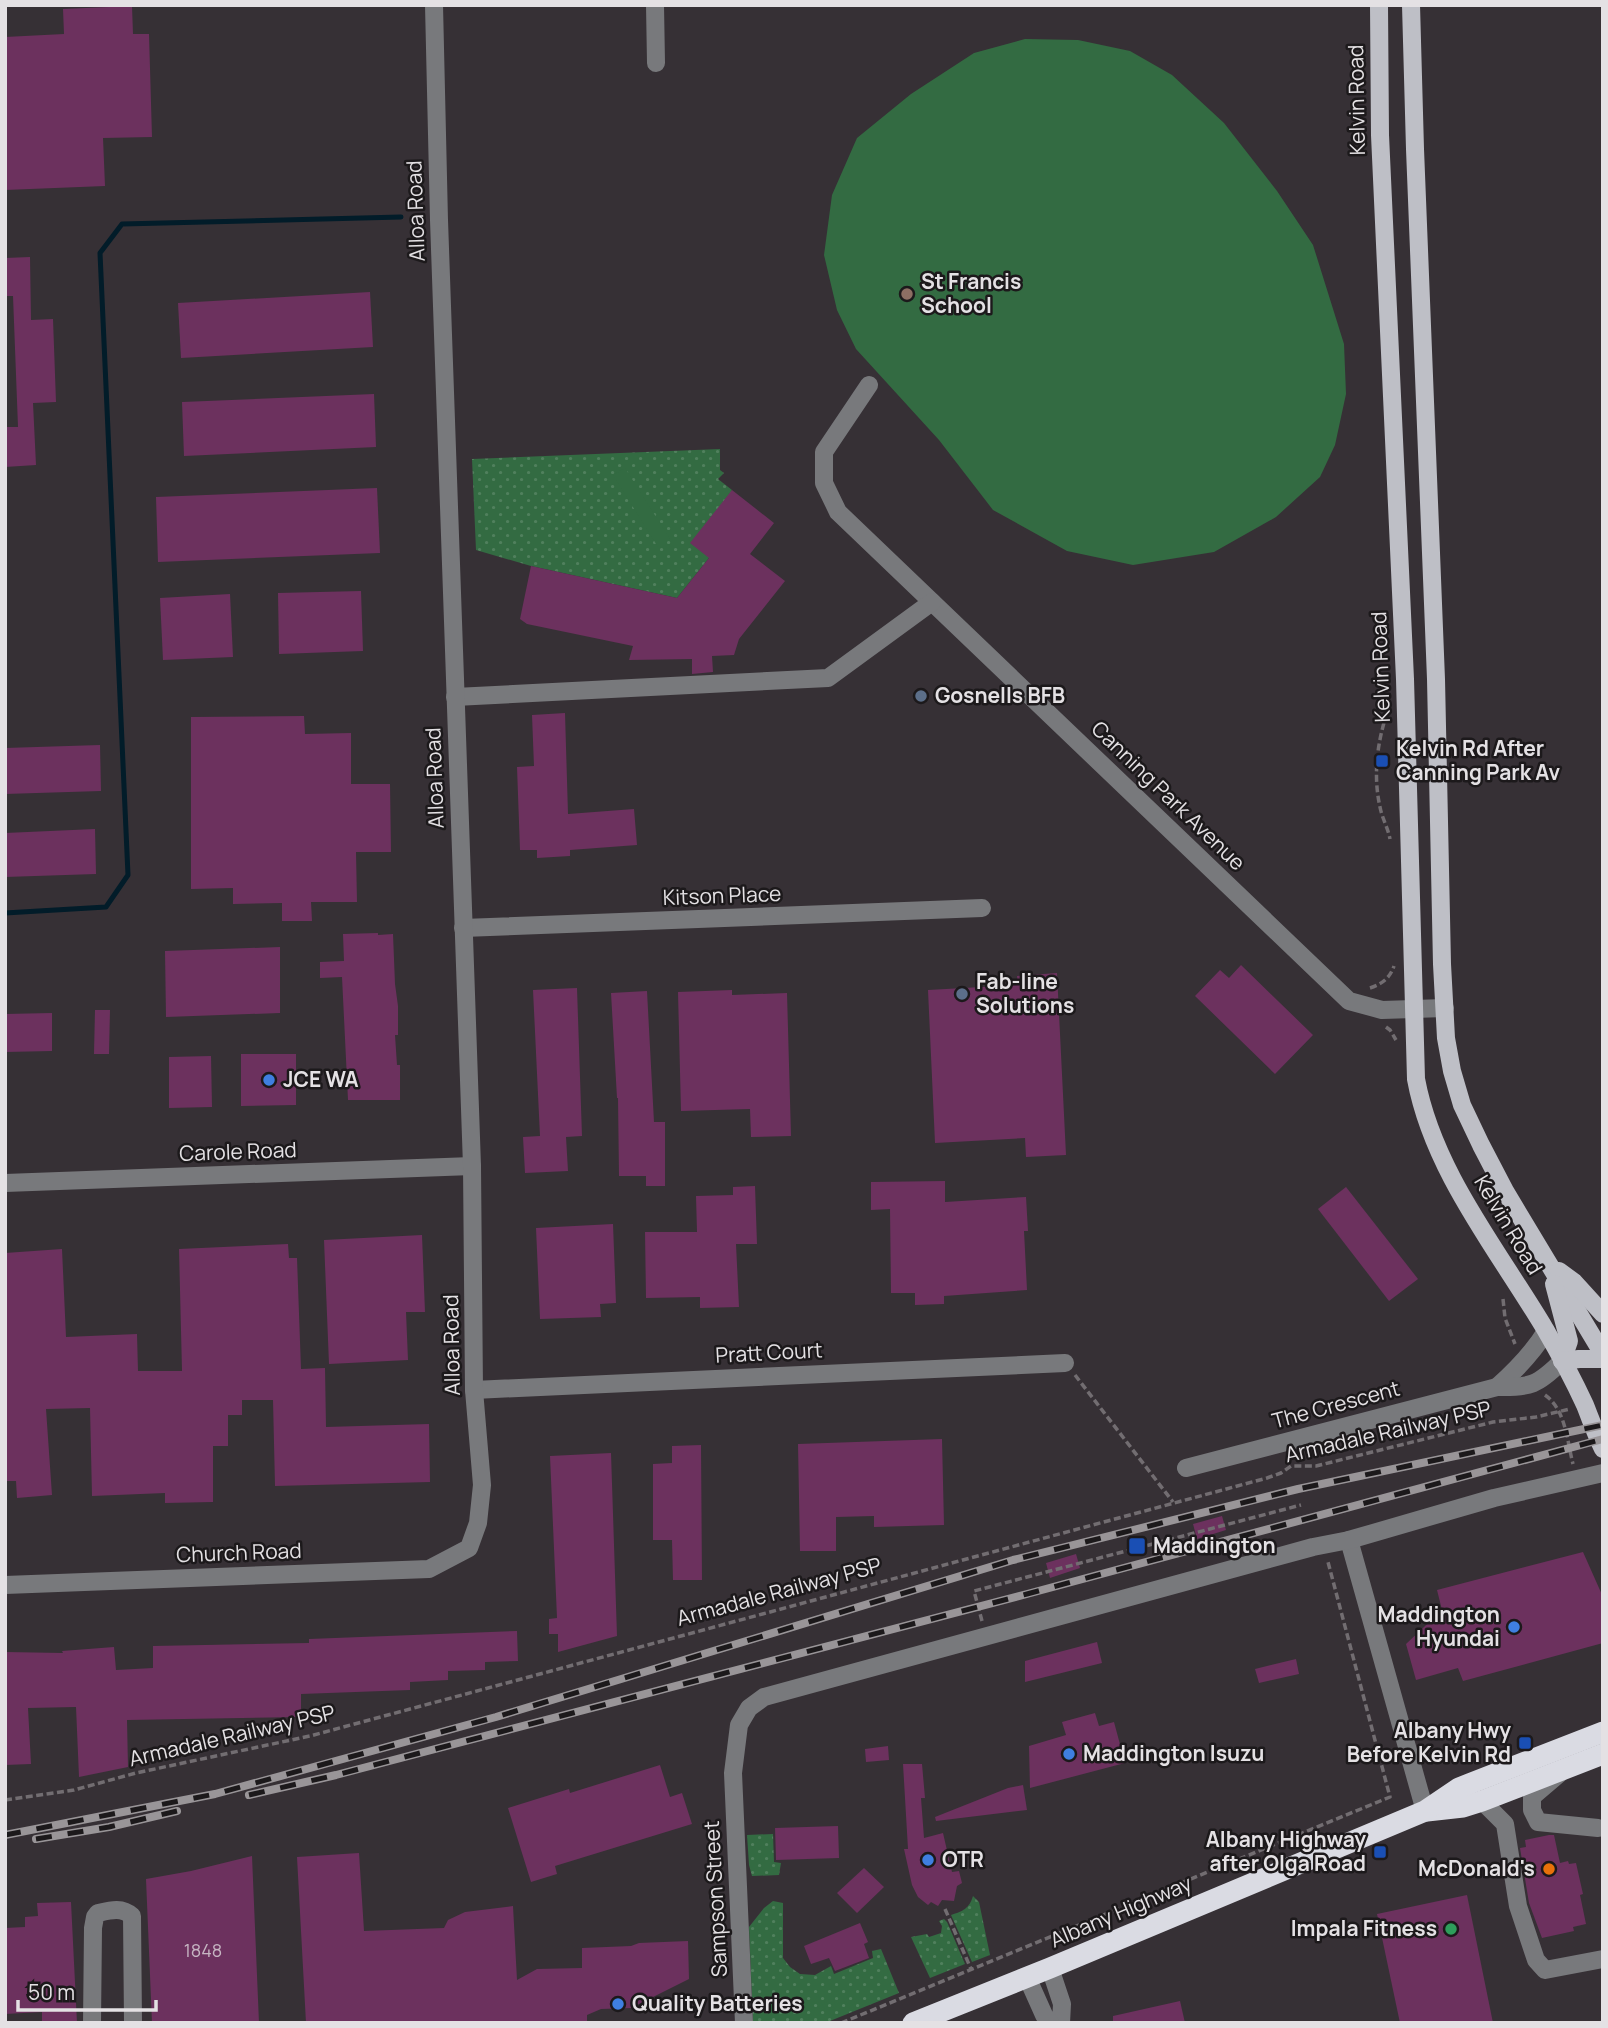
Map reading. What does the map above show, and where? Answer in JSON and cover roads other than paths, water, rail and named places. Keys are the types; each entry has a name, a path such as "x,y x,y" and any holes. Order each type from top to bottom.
{"highway":[{"name":"Albany Highway","path":"913,2023 1425,1811 1458,1788 1603,1732"},
{"name":"Albany Highway","path":"1425,1811 1464,1807 1603,1754"}],"main road":[{"name":"Kelvin Road","path":"1379,5 1381,149 1405,680 1416,1079 1421,1105 1435,1144 1455,1183 1546,1331 1603,1449"},
{"name":"Kelvin Road","path":"1411,5 1436,680 1446,1038 1462,1105 1505,1191 1603,1357"},
{"path":"1405,680 1436,680"},
{"path":"1550,1265 1574,1282 1603,1314"},
{"path":"1550,1265 1569,1340 1562,1362 1603,1357"}],"street":[{"name":"Alloa Road","path":"434,5 472,1166 474,1390 482,1485 478,1523 469,1548"},
{"path":"655,5 656,63"},
{"name":"Canning Park Avenue","path":"869,386 824,452 824,482 838,512 1349,1001 1381,1010 1445,1008"},
{"path":"455,697 828,678 932,602"},
{"name":"Kitson Place","path":"463,928 982,908"},
{"name":"Carole Road","path":"5,1183 472,1166"},
{"name":"The Crescent","path":"1497,1387 1527,1359 1546,1331"},
{"name":"The Crescent","path":"1186,1468 1497,1387 1521,1387 1545,1378 1562,1362"},
{"name":"Pratt Court","path":"474,1390 1065,1363"},
{"name":"Sampson Street","path":"744,2023 733,1773 739,1725 749,1708 764,1697 1314,1546 1349,1541 1493,1498 1603,1473"},
{"path":"1349,1541 1425,1811"},
{"name":"Church Road","path":"5,1585 429,1569 469,1548"},
{"path":"1538,1822 1532,1810 1532,1797 1567,1767"},
{"path":"1482,1801 1505,1824 1518,1906 1536,1960 1545,1970 1603,1958"},
{"path":"1506,1831 1538,1822 1598,1828"},
{"path":"92,2023 95,1917 98,1913 115,1909 132,1916 133,2023"},
{"path":"1536,1960 1603,1946"},
{"path":"1050,1968 1062,2004 1061,2023"},
{"path":"1027,1977 1050,2023"}],"waterway":[{"path":"5,913 106,907 128,875 100,253 122,224 401,217"}],"railway":[{"path":"5,1835 215,1794 496,1717 1013,1560 1298,1489 1603,1425"},
{"path":"249,1795 336,1775 1027,1594 1603,1439"},
{"path":"36,1839 109,1827 177,1811"}],"place":[{"name":"St Francis School","path":"907,294"},
{"name":"Gosnells BFB","path":"921,696"},
{"name":"Kelvin Rd After Canning Park Av","path":"1382,761"},
{"name":"Fab-line Solutions","path":"962,994"},
{"name":"JCE WA","path":"269,1080"},
{"name":"Maddington","path":"1137,1546"},
{"name":"Maddington Hyundai","path":"1514,1627"},
{"name":"Albany Hwy Before Kelvin Rd","path":"1525,1743"},
{"name":"Maddington Isuzu","path":"1069,1754"},
{"name":"Albany Highway after Olga Road","path":"1380,1852"},
{"name":"OTR","path":"928,1860"},
{"name":"McDonald's","path":"1549,1869"},
{"name":"Impala Fitness","path":"1451,1929"},
{"name":"Quality Batteries","path":"618,2004"}]}
